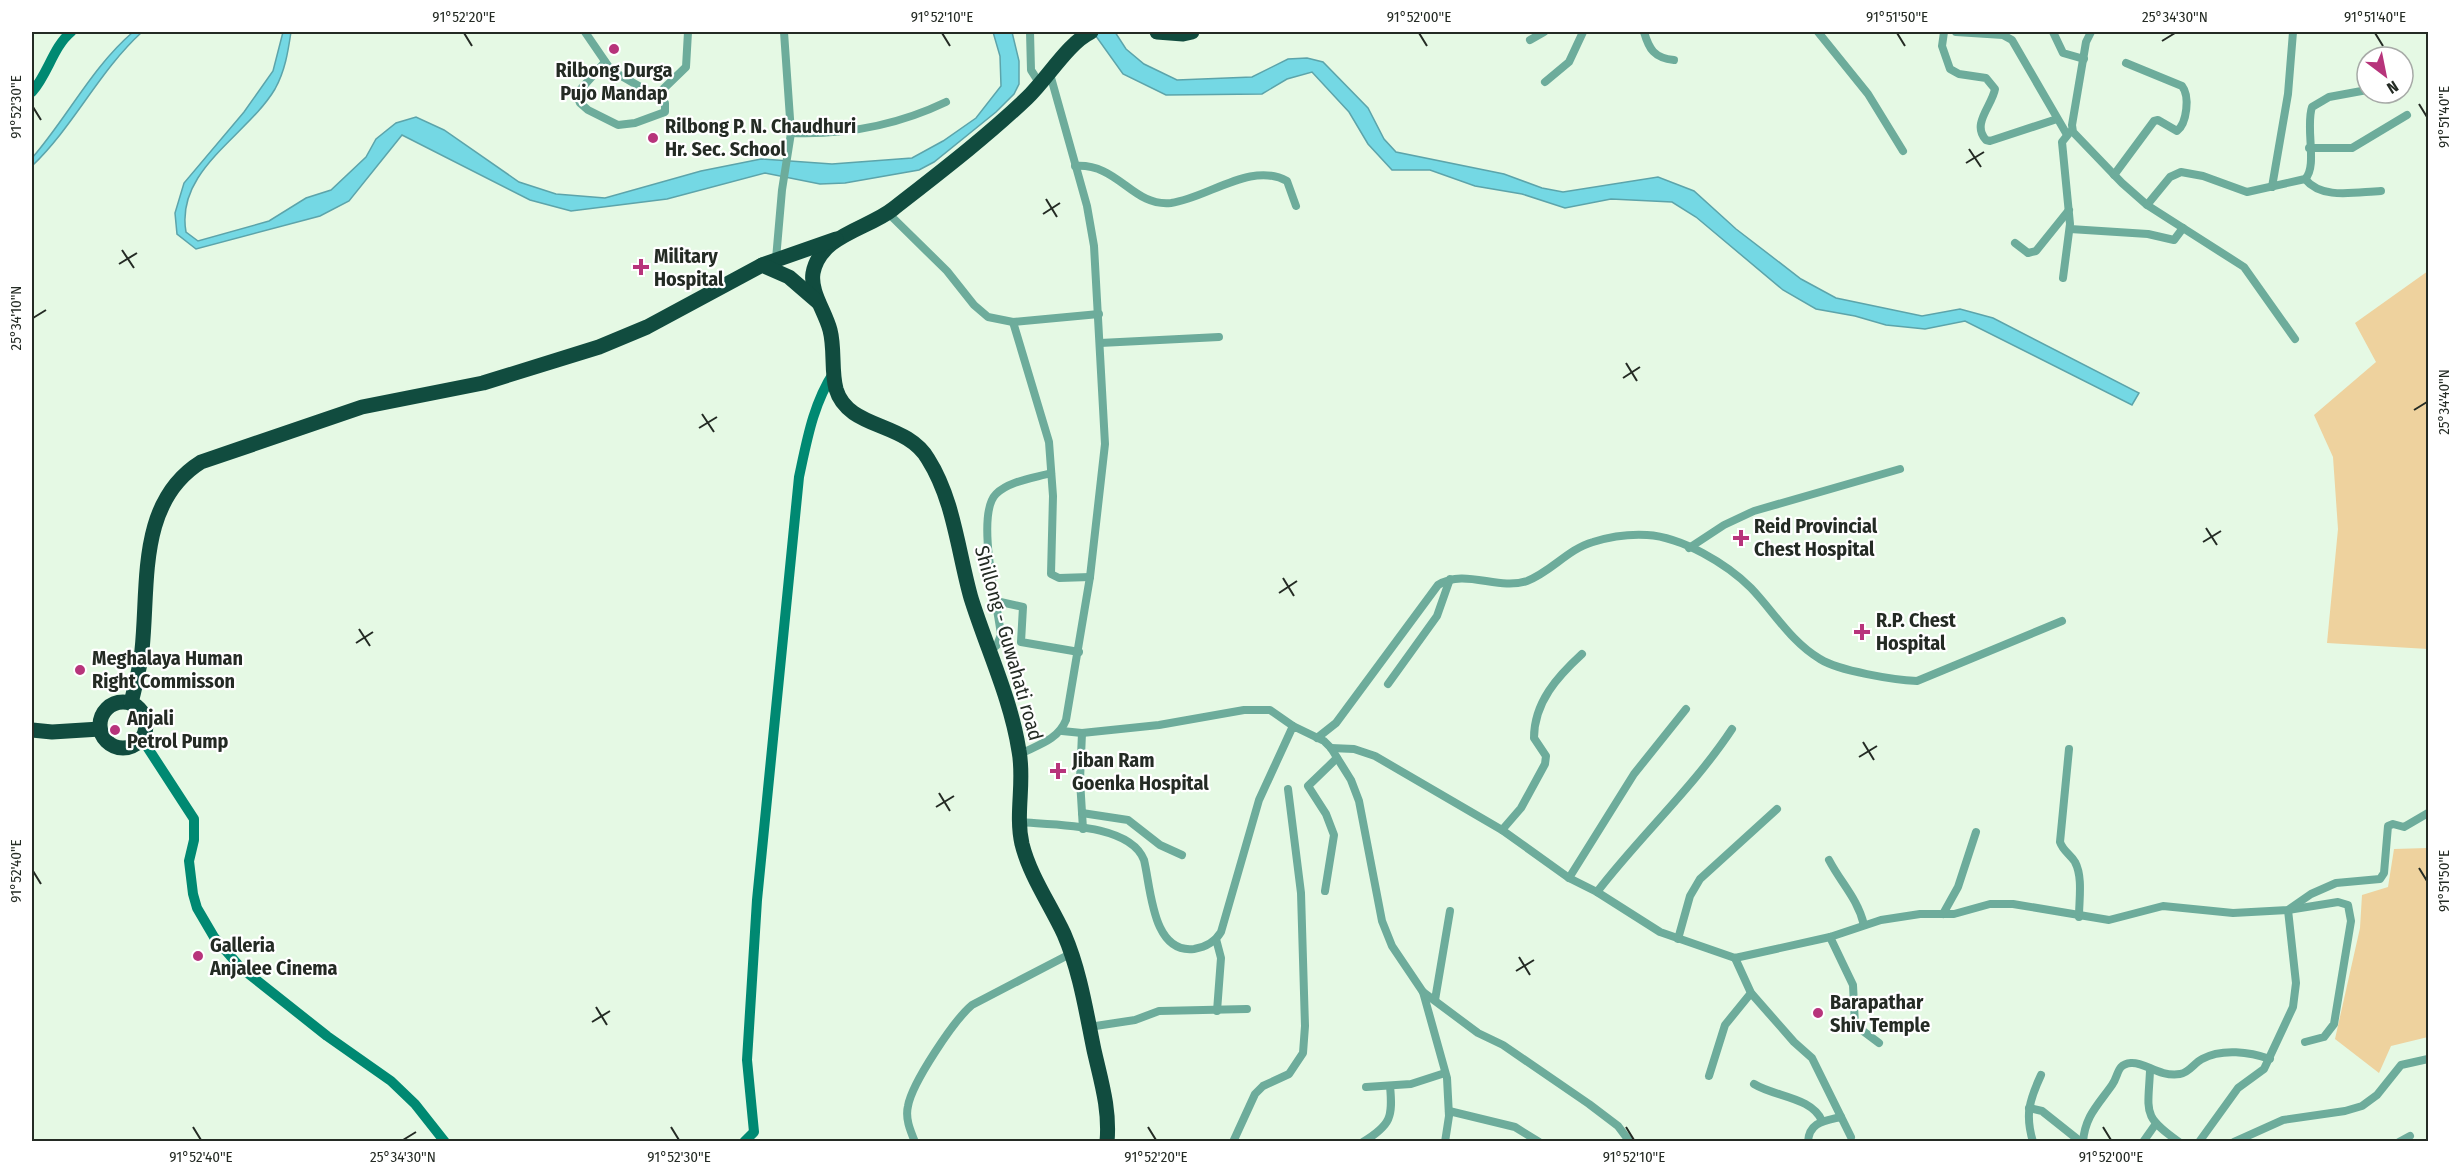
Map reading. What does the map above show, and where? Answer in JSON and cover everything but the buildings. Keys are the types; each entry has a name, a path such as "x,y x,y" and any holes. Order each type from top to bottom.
{"highway":[{"path":"131,703 142,652 149,549 153,530 169,492 189,470 218,455 353,410 483,383 599,347 647,327 769,262 838,238 888,213 1003,120 1048,76 1073,44 1091,32"},
{"path":"1157,32 1192,32"},
{"name":"Shillong - Guwahati road","path":"838,238 819,257 814,269 813,285 832,338 836,389 847,407 868,421 904,434 914,441 929,459 946,501 972,600 1011,715 1020,754 1019,822 1026,856 1072,953 1108,1108 1107,1142"},
{"path":"769,262 797,282 822,306"},
{"path":"118,703 131,703 146,718 147,726 142,739 131,747 118,747 106,741 100,729 106,710 118,703"},
{"path":"32,730 52,732 100,729"}],"street":[{"path":"32,92 46,75 60,43 71,32"},
{"path":"585,32 616,74 656,96 665,103 665,112 624,126 610,123 588,110 580,103 577,95 605,62"},
{"path":"656,96 686,68 688,32"},
{"path":"769,262 790,137 784,32"},
{"path":"1030,32 1031,70 1048,76 1087,206 1094,246 1105,444 1079,652 1070,705 1062,731"},
{"path":"1530,40 1544,32"},
{"path":"1545,82 1569,62 1583,32"},
{"path":"1644,32 1652,52 1659,57 1674,60"},
{"path":"1818,32 1868,94 1903,151"},
{"path":"1944,32 1942,46 1950,69 1959,74 1986,78 1995,89 1991,105 1980,125 1984,139 1990,141 2057,119"},
{"path":"1956,32 2003,35 2012,40 2057,119 2070,133 2147,205 2244,267 2295,339"},
{"path":"2053,32 2063,53 2084,59"},
{"path":"2062,278 2070,229 2062,145 2070,133 2091,32"},
{"path":"2272,187 2288,94 2293,32"},
{"path":"2114,175 2154,121 2158,120 2177,131 2184,123 2187,95 2182,86 2126,63"},
{"path":"2147,205 2170,177 2181,172 2203,176 2247,192 2305,179 2312,169 2309,148 2312,107 2329,97 2355,92"},
{"path":"790,137 894,123 946,102"},
{"path":"2309,148 2352,148 2407,115"},
{"path":"1075,166 1098,167 1146,199 1162,202 1191,197 1249,177 1272,175 1287,181 1296,206"},
{"path":"2305,179 2312,187 2322,192 2380,191"},
{"path":"2015,243 2028,253 2036,250 2069,210"},
{"path":"888,213 947,271 981,312 995,320 1013,322 1099,314"},
{"path":"2070,229 2148,234 2174,240 2183,228"},
{"path":"1013,322 1049,442 1051,574 1059,578 1090,577"},
{"path":"1100,343 1219,337"},
{"path":"744,1142 753,1132 747,1060 757,900 799,477 814,413 823,390 835,370"},
{"path":"1689,548 1724,525 1754,511 1900,469"},
{"path":"989,652 997,645 1001,636 987,529 990,501 1002,490 1012,485 1051,473"},
{"path":"1317,738 1324,735 1343,714 1438,585 1450,579 1517,584 1546,571 1582,546 1609,538 1646,535 1689,548 1733,572 1805,648 1821,660 1834,666 1895,680 1917,681 2062,621"},
{"path":"1388,684 1437,616 1450,579"},
{"path":"996,601 1023,607 1021,642 1079,652"},
{"path":"1502,830 1521,808 1546,760 1534,738 1542,702 1562,671 1582,654"},
{"path":"1569,878 1634,774 1686,709"},
{"path":"1020,754 1062,731 1082,733 1159,725 1244,710 1270,710 1331,748 1359,801 1384,927 1392,946 1423,992 1444,1073 1449,1111 1446,1142"},
{"path":"1019,822 1083,829 1124,838 1141,852 1159,925 1169,941 1184,949 1193,949 1216,939 1221,932 1259,800 1293,726"},
{"path":"1597,892 1624,856 1709,764 1732,729"},
{"path":"1082,733 1083,829"},
{"path":"142,739 194,819 194,840 189,861 193,894 196,908 214,937 240,967 327,1036 391,1081 416,1104 445,1142"},
{"path":"1331,748 1354,749 1375,756 1502,830 1569,878 1597,892 1660,932 1735,958 1830,937 1864,925 1904,915 1943,914 1990,904 2013,904 2079,917 2109,920 2163,906 2233,913 2288,910 2338,902 2348,905 2350,911 2343,980 2334,1023 2324,1037 2305,1042"},
{"path":"2069,749 2060,842 2063,850 2075,862 2079,876 2079,917"},
{"path":"1325,891 1334,835 1326,814 1308,786 1310,781 1337,758"},
{"path":"1233,1142 1254,1094 1263,1086 1289,1074 1304,1047 1301,893 1288,789"},
{"path":"1678,939 1690,896 1700,879 1777,809"},
{"path":"1082,813 1128,820 1160,845 1182,855"},
{"path":"2288,910 2336,883 2380,879 2384,873 2388,826 2393,824 2404,827 2428,813"},
{"path":"1943,914 1958,887 1976,832"},
{"path":"1829,860 1840,881 1856,900 1864,925"},
{"path":"2199,1142 2238,1088 2264,1069 2293,1007 2296,996 2288,910"},
{"path":"1435,1000 1450,911"},
{"path":"1830,937 1853,985 1855,1025 1865,1035 1880,1043"},
{"path":"1216,939 1221,958 1217,1011"},
{"path":"915,1142 907,1118 911,1092 960,1015 972,1005 1072,953"},
{"path":"1735,958 1751,993 1794,1042 1812,1058 1851,1137"},
{"path":"1423,992 1478,1033 1503,1045 1618,1126 1630,1142"},
{"path":"1709,1076 1725,1024 1751,993"},
{"path":"1089,1027 1135,1020 1159,1011 1247,1009"},
{"path":"2029,1108 2042,1112 2082,1142 2088,1118 2114,1084 2120,1067 2133,1063 2163,1075 2183,1074 2204,1058 2246,1052 2270,1059"},
{"path":"2234,1142 2283,1120 2345,1112 2362,1106 2377,1095 2401,1065 2428,1059"},
{"path":"2150,1071 2148,1108 2155,1125 2179,1142"},
{"path":"1366,1087 1423,1082 1444,1073"},
{"path":"2033,1142 2027,1122 2029,1108 2041,1075"},
{"path":"1754,1084 1774,1095 1810,1106 1821,1121"},
{"path":"1363,1142 1388,1121 1392,1108 1389,1086"},
{"path":"1449,1111 1521,1129 1539,1142"},
{"path":"1808,1142 1811,1129 1821,1121 1841,1117"},
{"path":"2143,1142 2155,1125"},
{"path":"2399,1142 2410,1136"}],"shaded area":[{"path":"2428,271 2428,649 2327,643 2338,529 2333,457 2314,415 2376,362 2355,323"},
{"path":"2427,848 2428,1037 2391,1046 2379,1073 2335,1039 2360,928 2362,895 2388,887 2394,849"}],"water":[{"path":"133,32 142,32 113,64 61,134 32,166 32,158 92,77"},
{"path":"283,32 291,32 284,68 275,89 263,106 216,155 191,190 186,210 186,232 198,241 269,221 306,198 331,190 366,157 376,139 396,123 416,117 444,130 519,182 556,194 605,198 701,171 761,159 832,164 912,158 943,141 976,118 1001,86 1000,56 993,32 1012,32 1019,61 1019,84 1014,94 996,112 934,162 919,170 845,183 820,184 765,173 667,199 571,211 530,200 402,135 349,201 320,216 196,249 177,234 175,213 184,183 244,112 273,71"},
{"path":"1093,32 1115,32 1126,49 1144,64 1177,80 1252,77 1288,59 1307,58 1323,62 1368,108 1384,139 1396,152 1504,174 1542,188 1563,192 1658,177 1694,191 1736,229 1801,279 1836,298 1922,316 1960,309 1993,318 2139,393 2132,405 1965,321 1925,329 1886,325 1855,316 1816,309 1783,290 1696,217 1672,202 1611,199 1565,208 1522,194 1475,186 1430,170 1392,170 1368,144 1349,112 1312,72 1287,79 1262,94 1166,95 1123,74"}],"place":[{"name":"Rilbong Durga Pujo Mandap","path":"614,49"},
{"name":"Rilbong P. N. Chaudhuri Hr. Sec. School","path":"653,138"},
{"name":"Military Hospital","path":"641,267"},
{"name":"Reid Provincial Chest Hospital","path":"1741,538"},
{"name":"R.P. Chest Hospital","path":"1862,632"},
{"name":"Meghalaya Human Right Commisson","path":"80,670"},
{"name":"Anjali Petrol Pump","path":"115,730"},
{"name":"Jiban Ram Goenka Hospital","path":"1058,771"},
{"name":"Galleria Anjalee Cinema","path":"198,956"},
{"name":"Barapathar Shiv Temple","path":"1818,1013"}]}
